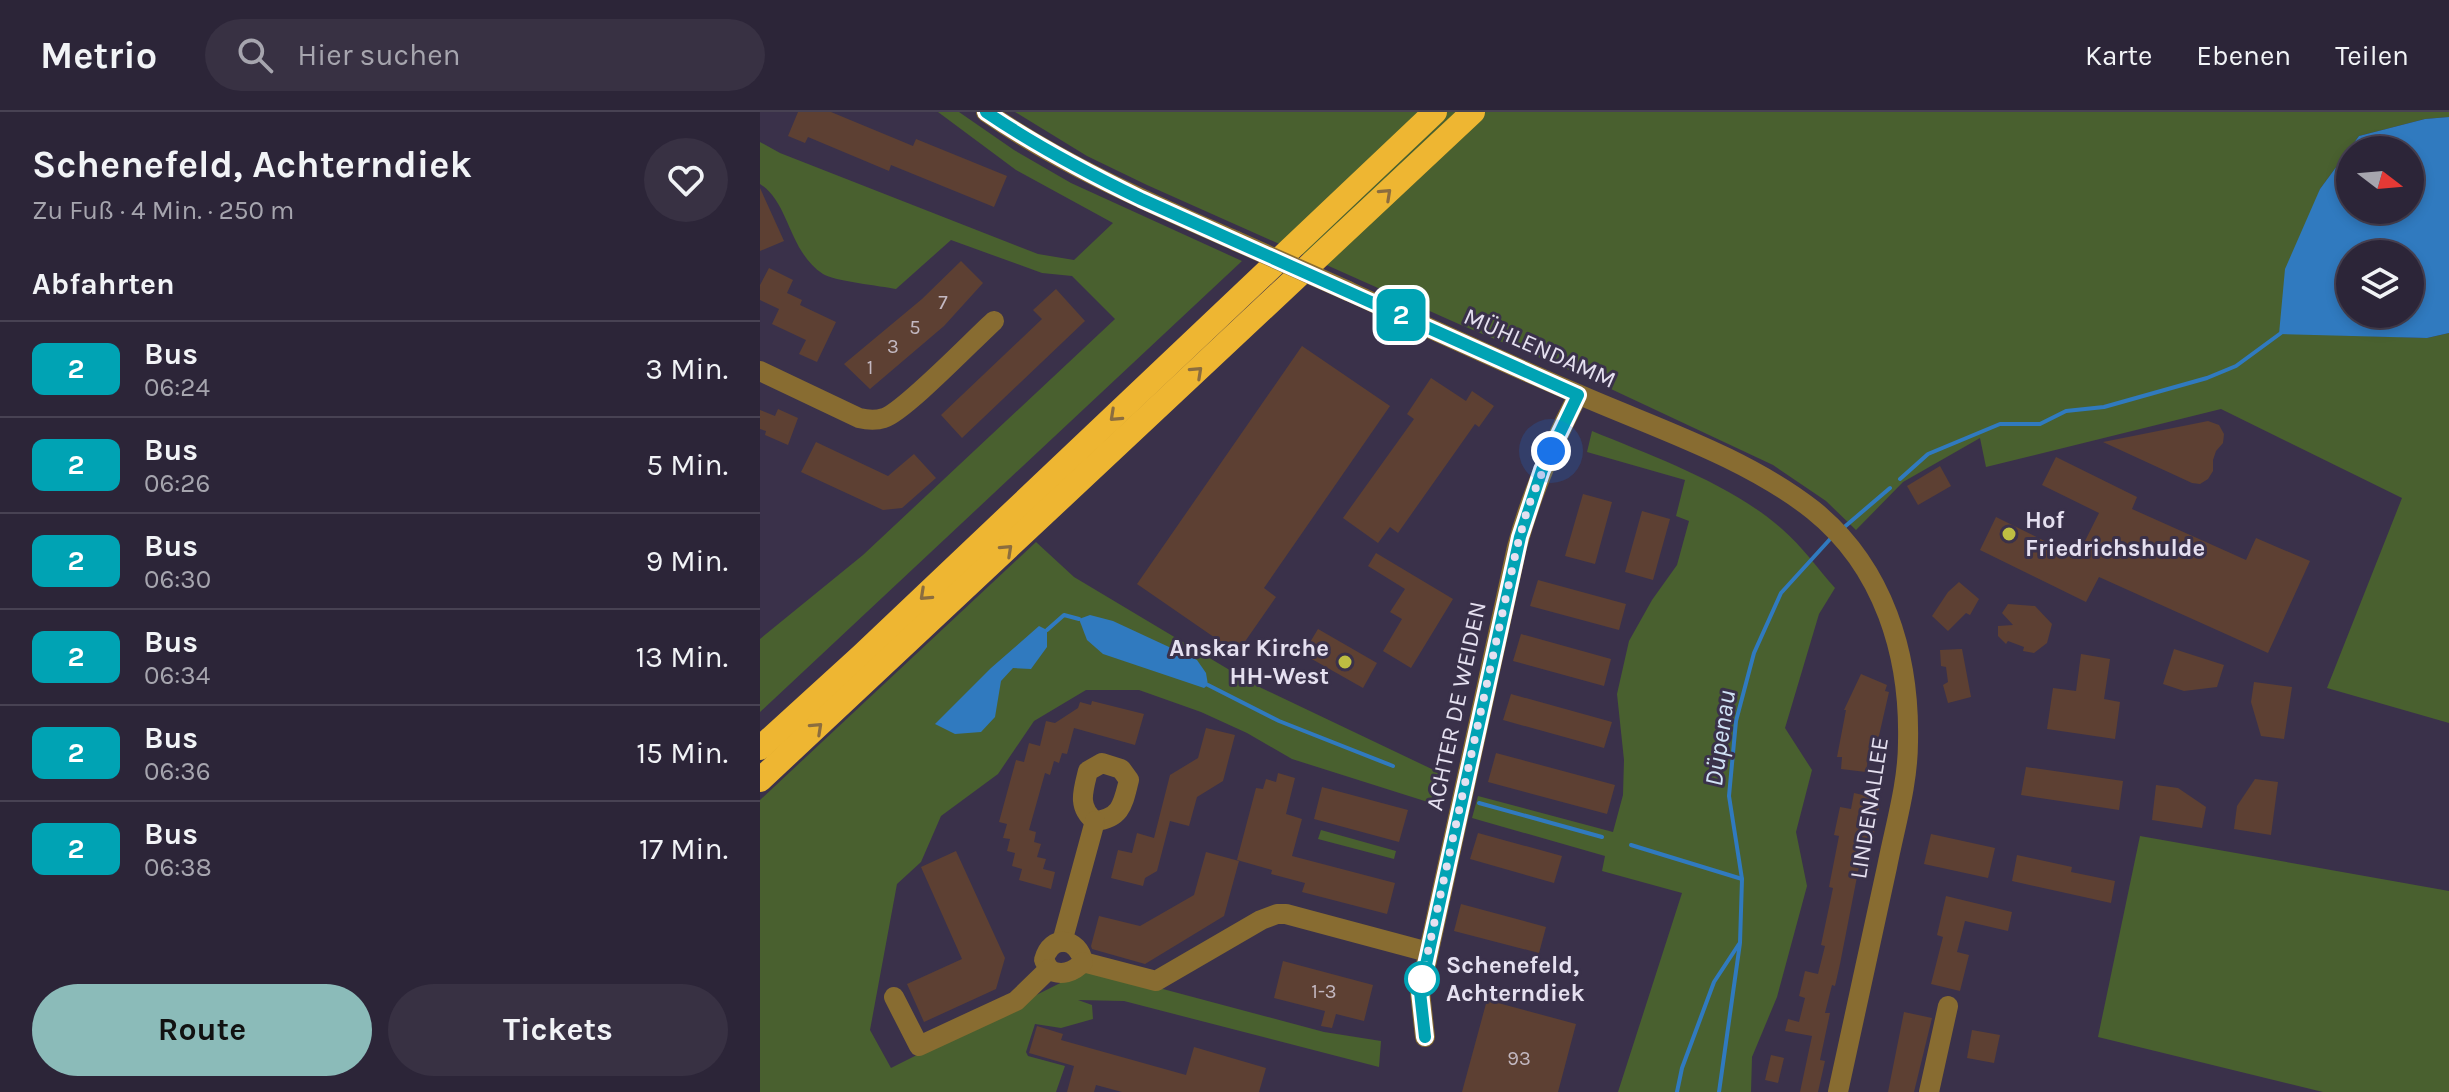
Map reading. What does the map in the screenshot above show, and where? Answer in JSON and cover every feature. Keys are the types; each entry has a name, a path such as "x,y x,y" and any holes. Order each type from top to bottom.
{"highway":[{"path":"760,748 1435,112"},
{"path":"760,780 1473,112"}],"street":[{"name":"MÜHLENDAMM","path":"986,112 1022,137 1080,169 1742,467 1814,511 1845,544"},
{"path":"760,371 859,418 883,419 994,321"},
{"name":"ACHTER DE WEIDEN","path":"1425,1037 1420,992 1520,537 1542,470 1578,395"},
{"name":"LINDENALLEE","path":"1838,1092 1899,810 1908,746 1906,683 1901,653 1882,601 1845,544"},
{"path":"1062,942 1095,821"},
{"path":"1083,962 1156,981 1261,920 1277,914 1428,952"},
{"path":"1062,942 1075,946 1081,952 1083,962 1077,968 1062,973 1049,969 1044,960 1052,943 1062,942"},
{"path":"894,997 919,1046 1016,1001 1049,969"},
{"path":"1929,1092 1948,1006"}],"green space":[{"path":"938,112 959,112 1014,150 1071,183 1242,261 760,712 760,639 863,555 1115,319 1072,276 1042,273 951,240 896,289 829,277 811,264 778,203 760,184 760,142 780,153 1038,254 1074,260 1113,223 1016,170"},
{"path":"1015,112 2449,112 2449,117 2425,119 2359,136 2336,136 2336,167 2320,189 2279,333 2427,338 2449,333 2449,723 2327,688 2402,498 2221,409 1986,467 1980,438 1903,482 1856,530 1826,501 1773,465 1579,374 1461,325 1087,156"},
{"path":"1592,431 1692,473 1740,498 1789,536 1835,588 1819,614 1785,728 1812,770 1796,832 1807,886 1777,997 1752,1057 1751,1092 1618,1092 1682,893 1602,871 1605,856 1472,818 1478,796 1613,832 1623,795 1624,760 1617,694 1629,641 1652,600 1677,565 1689,521 1676,516 1685,480 1587,452"},
{"path":"1036,542 1074,577 1253,684 1438,772 1431,803 1292,759 1247,733 1201,712 1139,690 1086,690 1034,721 998,774 941,816 921,862 897,884 870,1030 891,1068 1088,969 1324,1032 1381,1041 1379,1067 1124,1001 1078,1000 1092,1005 1093,1019 1061,1028 1035,1024 1026,1052 1028,1056 1065,1066 1056,1092 760,1092 760,800"},
{"path":"1321,830 1396,851 1394,859 1318,839"},
{"path":"2140,836 2449,891 2449,1092 2323,1092 2098,1037"}],"water":[{"path":"2449,117 2449,333 2427,338 2279,334 2285,269 2320,189 2336,167 2336,224 2424,224 2424,136 2359,136 2425,119"},
{"path":"1090,615 1113,621 1197,660 1206,673 1208,685 1204,688 1103,654 1087,640 1079,619"},
{"path":"1039,626 1047,630 1047,647 1031,669 1013,668 1001,681 995,717 981,732 955,734 935,724 991,668"}],"building":[{"path":"798,112 831,112 913,146 916,139 1007,176 994,207 891,165 889,171 808,137 805,143 788,136"},
{"path":"760,188 784,241 760,251"},
{"path":"961,261 983,283 944,326 870,389 844,364 922,299"},
{"path":"769,268 793,280 787,293 802,300 800,305 836,322 817,362 799,354 806,340 772,324 779,309 760,300 760,285"},
{"path":"1056,289 1085,321 962,438 941,415 1042,319 1033,310"},
{"path":"1302,346 1390,406 1264,588 1276,597 1237,653 1137,584"},
{"path":"1431,378 1466,401 1472,391 1494,406 1479,427 1475,424 1398,533 1390,527 1378,543 1343,518 1414,419 1407,414"},
{"path":"778,409 798,418 788,445 765,435 766,431 760,429 760,410 775,416"},
{"path":"2208,421 2219,425 2224,434 2223,443 2216,451 2213,471 2200,484 2103,442"},
{"path":"816,442 888,476 914,454 936,478 902,508 883,510 801,472"},
{"path":"2056,457 2137,497 2132,509 2246,560 2256,538 2310,561 2268,653 2099,577 2086,602 1980,550 1996,517 2077,557 2099,513 2042,485"},
{"path":"1940,466 1951,486 1918,505 1907,486"},
{"path":"1583,494 1612,502 1595,564 1565,556"},
{"path":"1642,511 1670,519 1653,580 1625,572"},
{"path":"1376,553 1453,599 1411,668 1383,651 1402,619 1390,612 1405,589 1368,566"},
{"path":"1538,580 1626,604 1619,630 1530,606"},
{"path":"1959,582 1979,599 1970,615 1966,613 1948,631 1932,616"},
{"path":"2008,604 2035,606 2052,624 2047,643 2034,653 2023,651 2024,647 2008,641 2006,644 1998,636 1998,626 2013,625 2002,613"},
{"path":"1318,629 1377,663 1363,688 1303,654"},
{"path":"1521,634 1611,659 1604,686 1513,661"},
{"path":"1962,649 1971,697 1948,703 1943,685 1948,682 1946,667 1941,666 1940,650"},
{"path":"2174,649 2224,665 2217,687 2184,691 2163,684"},
{"path":"2081,654 2110,659 2104,699 2120,702 2115,739 2047,729 2053,688 2076,691"},
{"path":"1861,674 1887,685 1885,691 1889,692 1878,740 1871,738 1866,772 1841,769 1842,757 1837,757 1844,710"},
{"path":"2254,682 2292,687 2284,739 2261,736 2251,702"},
{"path":"1511,694 1612,722 1604,748 1503,720"},
{"path":"1092,701 1144,714 1135,745 1074,728 1067,754 1062,753 1059,763 1054,761 1050,775 1045,773 1029,830 1036,832 1034,842 1041,844 1037,857 1046,859 1043,869 1055,872 1051,889 1019,880 1022,869 1012,866 1015,853 1007,851 1010,839 1003,838 1007,824 999,822 1016,760 1024,762 1029,743 1040,746 1046,721 1055,723 1078,708 1080,702 1091,705"},
{"path":"1206,728 1235,735 1223,781 1197,797 1189,826 1170,821 1157,871 1145,878 1143,886 1111,878 1118,850 1132,853 1137,833 1154,838 1170,775 1198,758"},
{"path":"1496,753 1615,785 1607,814 1488,782"},
{"path":"2026,767 2123,781 2119,810 2021,795"},
{"path":"1278,773 1295,778 1286,814 1302,819 1292,856 1395,883 1387,914 1302,892 1305,883 1237,860 1256,788 1263,789 1266,779 1276,782"},
{"path":"2255,779 2278,782 2271,835 2234,829 2237,806"},
{"path":"2156,785 2178,788 2206,807 2202,828 2152,820"},
{"path":"1322,787 1408,810 1399,842 1314,819"},
{"path":"1854,793 1881,799 1872,843 1864,841 1840,964 1825,1013 1830,1013 1820,1060 1825,1061 1818,1092 1800,1092 1812,1036 1785,1031 1788,1019 1799,1022 1805,998 1799,996 1805,971 1818,974 1825,946 1821,945 1833,888 1829,887 1839,836 1834,835 1840,807 1851,809"},
{"path":"1478,833 1562,856 1554,883 1470,859"},
{"path":"1931,834 1995,848 1988,878 1924,864"},
{"path":"956,851 1005,958 996,989 924,1022 907,984 962,959 921,867"},
{"path":"1206,852 1239,861 1224,916 1145,964 1092,949 1099,916 1140,926 1194,895"},
{"path":"2017,855 2072,867 2071,872 2115,881 2111,903 2012,881"},
{"path":"1946,896 2012,912 2008,931 1965,921 1957,952 1969,955 1960,991 1931,984 1943,937 1937,935"},
{"path":"1461,904 1546,927 1539,953 1454,931"},
{"path":"1283,961 1373,985 1364,1021 1336,1014 1332,1028 1321,1026 1325,1011 1274,998"},
{"path":"1487,1000 1576,1024 1558,1092 1462,1092"},
{"path":"1904,1012 1932,1018 1914,1092 1888,1092"},
{"path":"1037,1026 1063,1034 1061,1040 1186,1075 1194,1047 1266,1068 1259,1092 1122,1092 1096,1085 1094,1092 1067,1092 1074,1066 1029,1053"},
{"path":"1972,1030 2000,1035 1994,1063 1967,1058"},
{"path":"1771,1055 1784,1058 1778,1083 1765,1080"}],"waterway":[{"name":"Düpenau","path":"1900,479 1928,454 2000,424 2040,424 2066,411 2104,407 2207,378 2236,366 2281,333"},
{"name":"Düpenau","path":"1842,529 1890,488"},
{"name":"Düpenau","path":"1719,1092 1740,943 1742,879 1729,796 1736,721 1754,653 1781,593 1832,537"},
{"path":"1047,630 1064,615 1079,619"},
{"path":"1208,685 1279,721 1393,766"},
{"path":"1479,803 1602,837"},
{"path":"1631,845 1742,879"},
{"path":"1677,1092 1682,1068 1714,982 1739,944"}],"bus line":[{"name":"2","path":"986,112 1022,137 1141,199 1578,395 1542,470 1517,547 1420,992 1425,1037"}],"place":[{"name":"Hof Friedrichshulde","path":"2009,534"},
{"name":"Anskar Kirche HH-West","path":"1345,662"},
{"name":"Schenefeld, Achterndiek","path":"1422,979"}],"route":[{"path":"1422,979 1517,547 1528,507 1551,451"}]}
